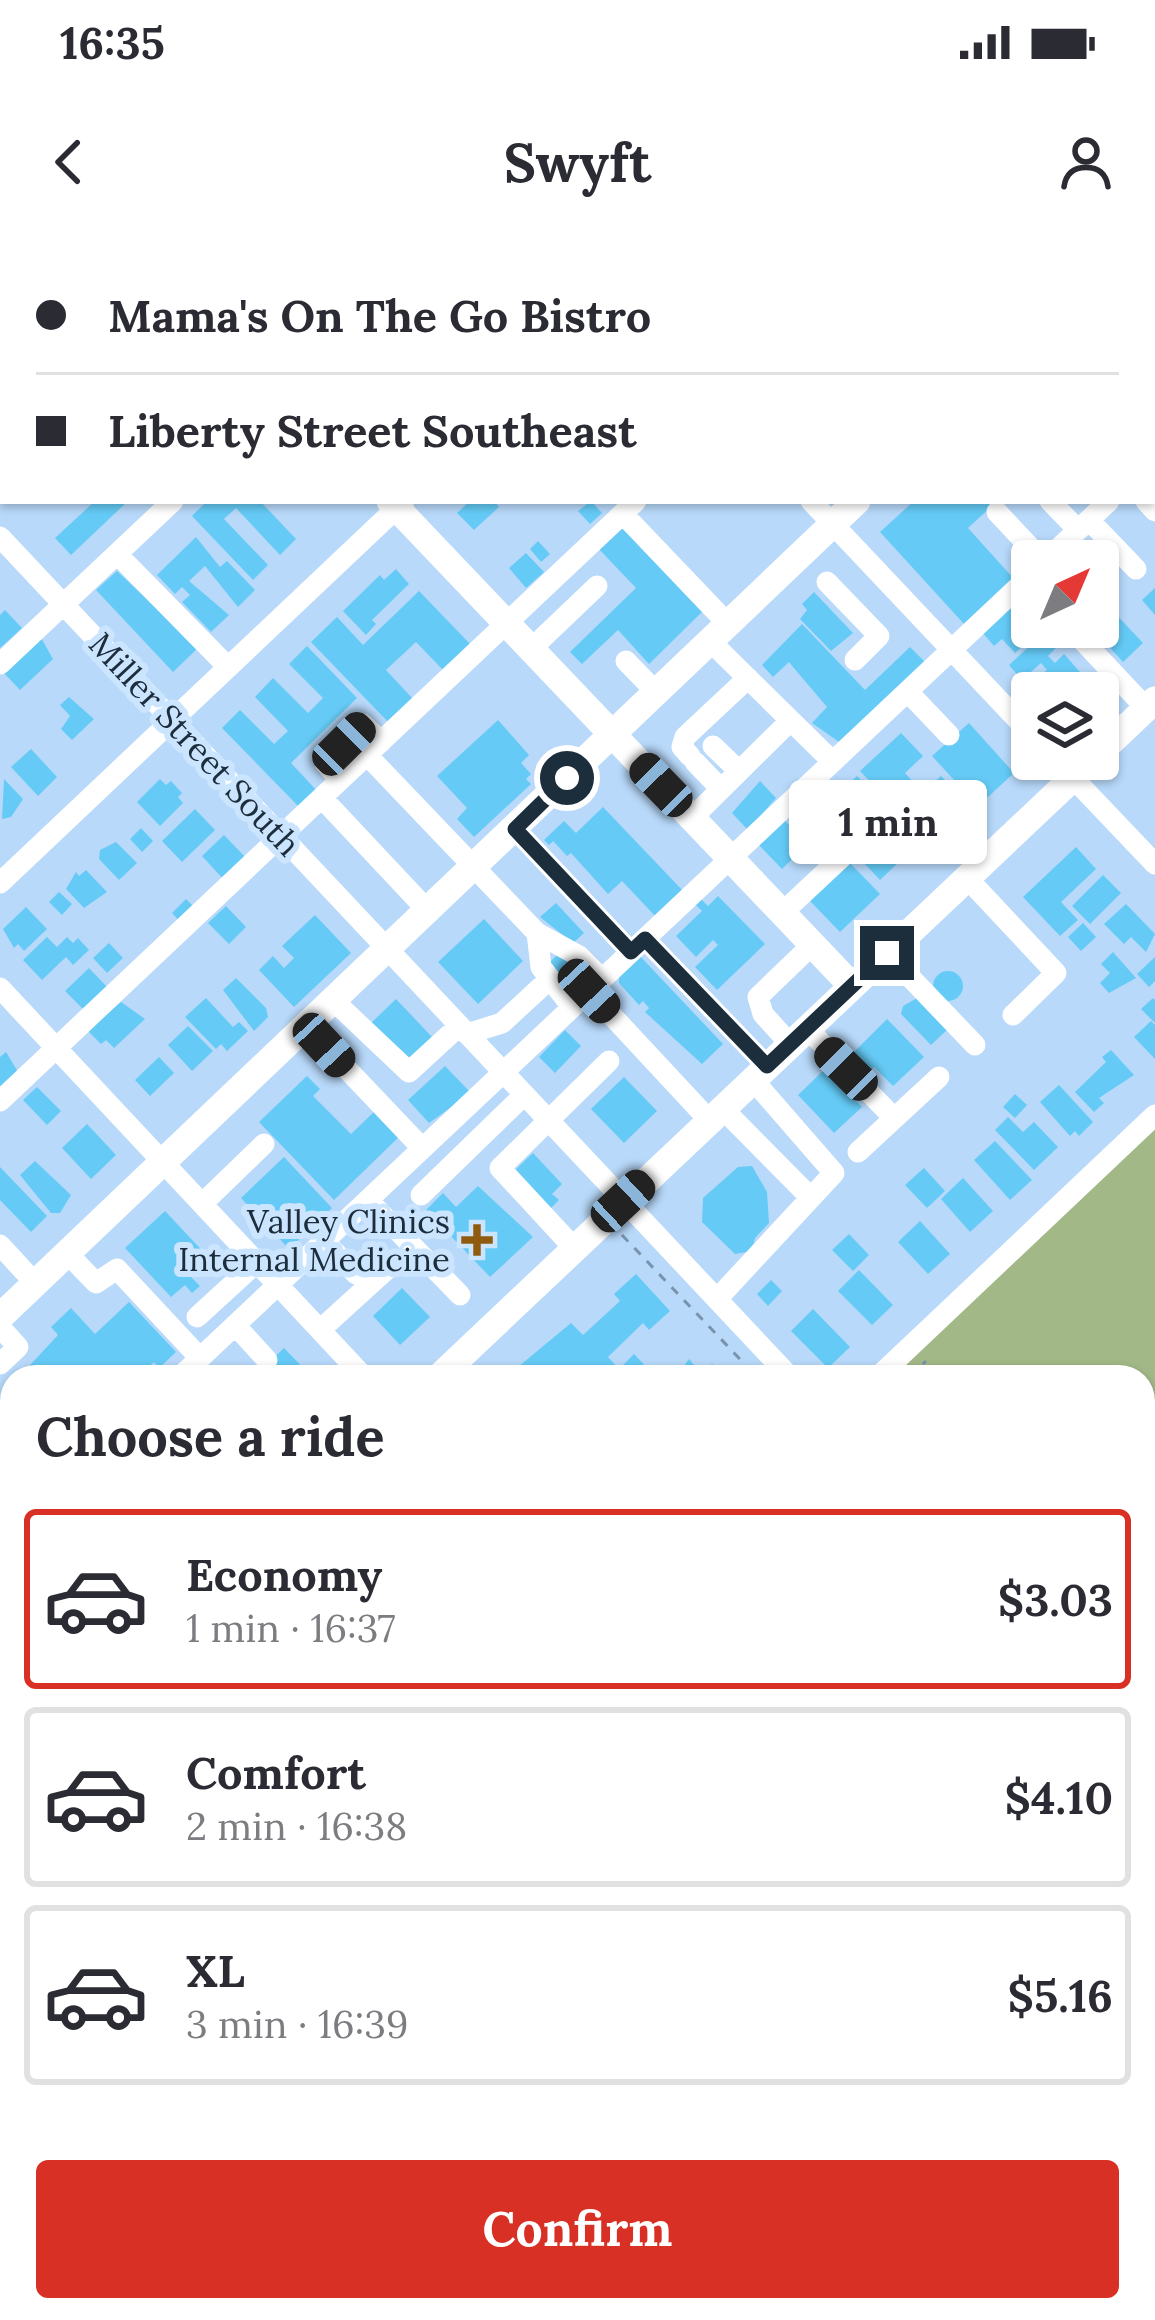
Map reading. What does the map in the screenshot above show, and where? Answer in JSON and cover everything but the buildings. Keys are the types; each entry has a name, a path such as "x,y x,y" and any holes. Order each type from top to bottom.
{"main road":[{"path":"398,504 852,986"},
{"path":"0,1317 854,504"},
{"path":"1119,731 1151,704"},
{"path":"459,1365 574,1248 967,878 1063,780"}],"street":[{"path":"0,664 170,504"},
{"path":"0,883 396,504"},
{"path":"814,504 1011,712"},
{"path":"1054,504 1136,569"},
{"path":"1068,540 1105,504"},
{"path":"374,748 630,507 748,678 832,763"},
{"path":"997,512 1029,540"},
{"name":"Miller Street South","path":"0,537 779,1365"},
{"path":"117,554 228,667"},
{"path":"827,582 879,636 855,660"},
{"path":"531,649 597,586"},
{"path":"866,622 897,592"},
{"path":"196,1365 1011,594"},
{"path":"1092,648 1151,704"},
{"path":"626,661 656,692"},
{"path":"721,789 682,742 706,738 748,678"},
{"path":"908,692 949,735"},
{"path":"692,818 790,721"},
{"path":"0,1101 340,780 325,764 363,724 374,748 537,933 579,956 588,992"},
{"path":"706,738 739,771"},
{"path":"1093,780 1155,864"},
{"path":"322,798 429,912"},
{"path":"515,829 638,945 760,1073 833,1169 717,1299"},
{"path":"782,913 843,856"},
{"path":"967,878 1056,973 1013,1015"},
{"path":"537,933 541,967 588,992 811,1198"},
{"path":"812,945 758,997 763,1014 853,1076 894,1118"},
{"path":"887,953 975,1045"},
{"path":"335,1002 409,1072 463,1030 502,1023 542,987"},
{"path":"0,988 353,1365"},
{"path":"308,1027 422,1148"},
{"path":"574,1248 500,1168 609,1061"},
{"path":"857,1153 939,1077"},
{"path":"421,1195 524,1095"},
{"path":"891,1365 1155,1115"},
{"path":"203,1203 264,1144"},
{"path":"368,1200 460,1295"},
{"path":"324,1241 356,1274"},
{"path":"0,1244 35,1283"},
{"path":"67,1253 96,1282 117,1269 187,1365"},
{"path":"197,1317 257,1262"},
{"path":"320,1330 386,1270"},
{"path":"235,1325 267,1360"},
{"path":"0,1327 18,1347 0,1364"}],"path":[{"path":"620,1233 746,1365"}],"green space":[{"path":"1155,1129 1155,1365 905,1365"}],"place":[{"name":"Valley Clinics Internal Medicine","path":"477,1240"}],"route":[{"path":"567,778 515,829 631,952 645,939 767,1066 887,953"}]}
